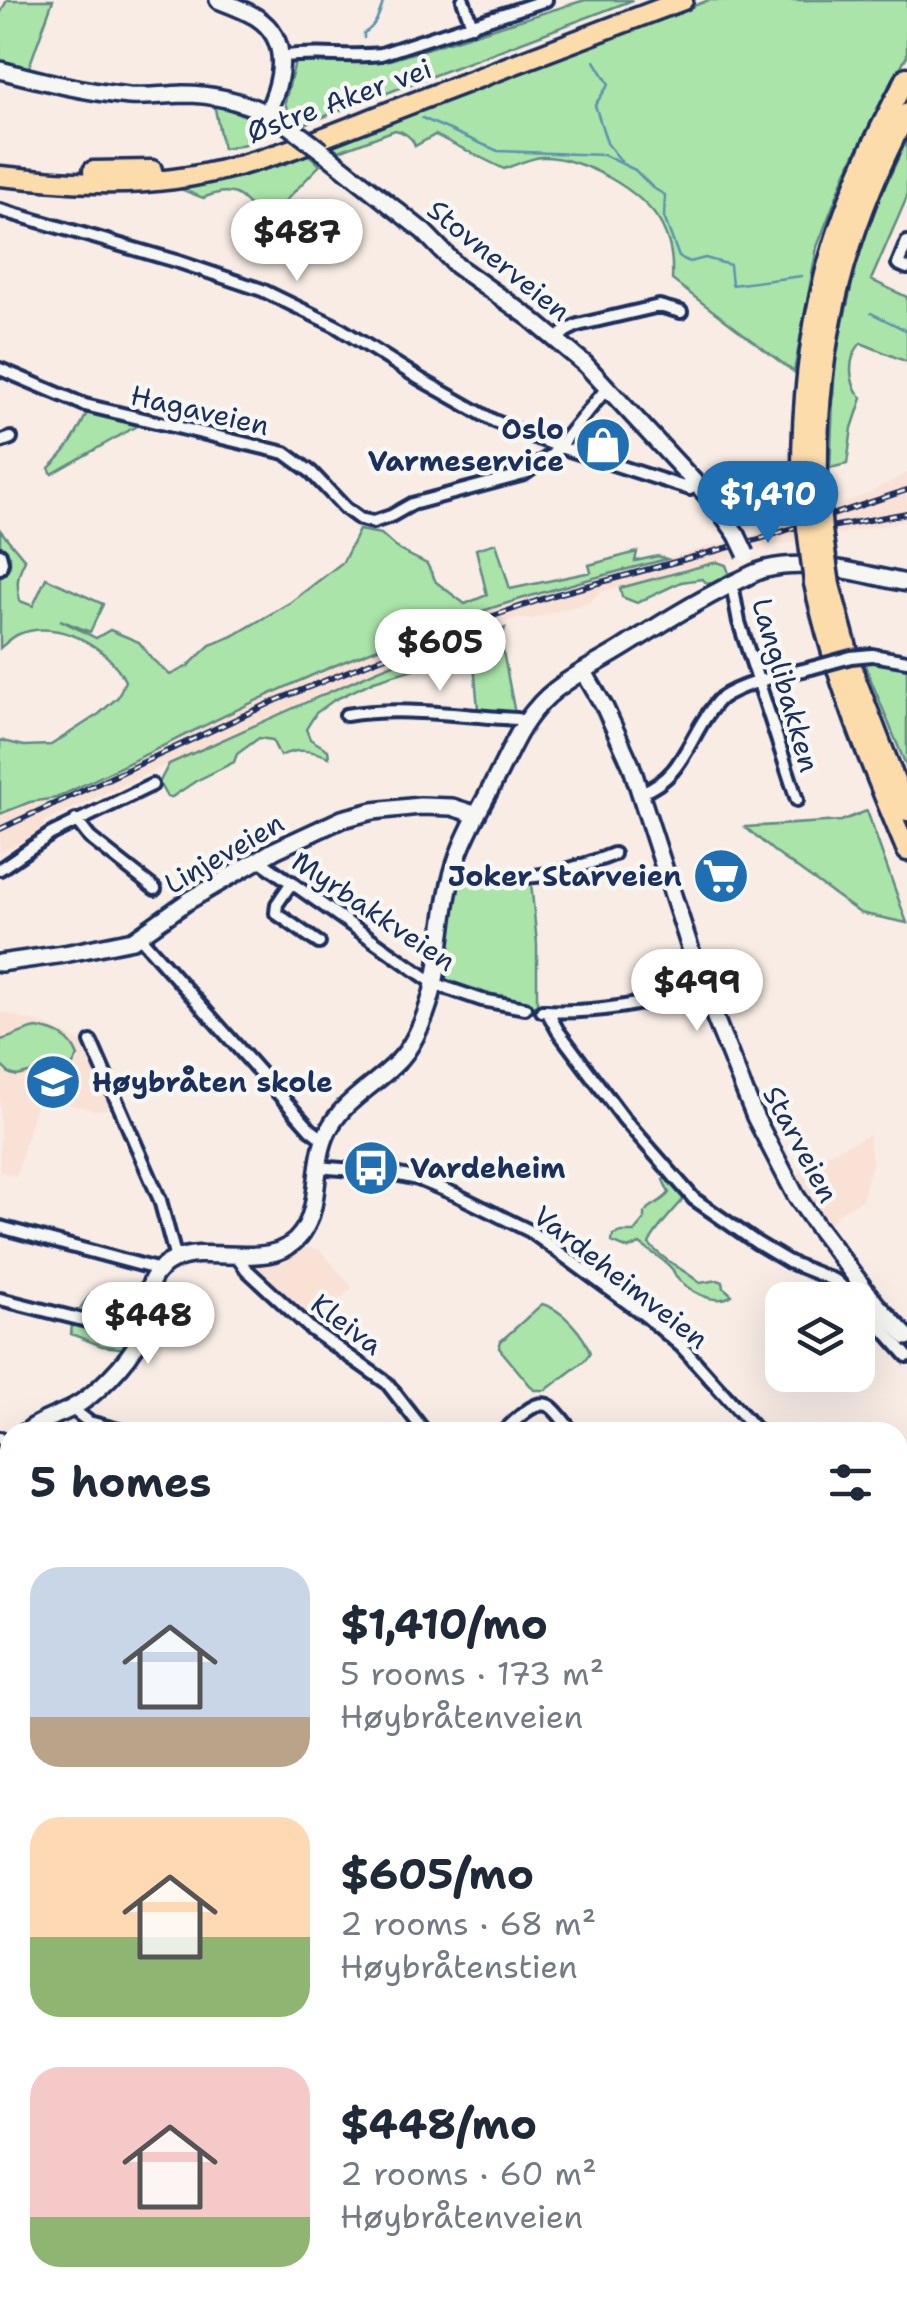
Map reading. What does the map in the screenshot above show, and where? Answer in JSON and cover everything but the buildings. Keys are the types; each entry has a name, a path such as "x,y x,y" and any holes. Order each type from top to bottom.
{"highway":[{"name":"Østre Aker vei","path":"0,164 105,171 212,161 276,142 648,0"},
{"name":"Østre Aker vei","path":"0,176 142,183 235,167 682,0"},
{"path":"906,850 847,702 826,634 822,530 802,432 806,370 829,252 858,171 907,77"},
{"path":"810,486 835,299 865,203 907,113"},
{"path":"822,584 907,811"}],"street":[{"path":"218,0 252,14 273,34 281,57 280,78 267,113"},
{"path":"462,0 472,25"},
{"path":"281,57 381,54 546,0"},
{"name":"Stovnerveien","path":"0,70 103,92 215,97 248,105 286,124 418,227 456,266 585,364 723,514 746,554 752,574"},
{"path":"0,210 176,260 262,290 336,326 494,421 690,488 697,484"},
{"path":"907,242 898,264 907,268"},
{"path":"557,340 572,327 659,306 681,312"},
{"name":"Hagaveien","path":"0,369 85,405 286,453 311,472 345,508 360,519 373,522 412,504 516,478 544,462 559,446"},
{"path":"559,446 607,388"},
{"path":"0,554 0,568"},
{"path":"41,1422 87,1398 133,1349 142,1335 148,1288 160,1270 176,1258 278,1251 297,1238 309,1218 317,1167 332,1124 343,1108 406,1051 426,1014 453,870 461,848 526,722 542,702 688,607 765,569 814,566 907,583"},
{"name":"Langlibakken","path":"732,584 735,609 797,800"},
{"path":"641,793 670,775 718,701 728,694 851,657 872,655 907,661"},
{"name":"Starveien","path":"584,672 620,739 641,793 703,988 755,1116 796,1196 876,1304 907,1337"},
{"path":"346,715 410,713 526,722"},
{"path":"0,869 76,820 152,785"},
{"name":"Linjeveien","path":"0,963 133,940 188,902 316,828 372,810 444,806 477,815"},
{"path":"76,820 90,838 156,889"},
{"path":"453,870 497,878 544,876 614,854"},
{"name":"Myrbakkveien","path":"258,860 434,984 482,1000 525,1008"},
{"path":"292,882 277,904 276,913 319,943"},
{"path":"139,936 310,1130 324,1140"},
{"path":"703,988 619,1008 544,1011 617,1110 694,1199 757,1244 836,1281 907,1356"},
{"path":"91,1042 160,1200 176,1258"},
{"name":"Vardeheimveien","path":"317,1167 418,1179 530,1231 682,1347 749,1422"},
{"path":"0,1227 160,1270"},
{"name":"Kleiva","path":"236,1256 312,1330 387,1382 417,1422"},
{"path":"0,1299 142,1335"},
{"path":"515,1422 542,1404 551,1407 564,1422"},
{"path":"72,1408 90,1422"}],"shaded area":[{"path":"907,473 907,519 767,547 601,592 590,602 532,619 515,619 472,634 309,699 43,822 46,830 0,852 0,814 30,802 56,798 298,681 369,651 526,598 783,526 867,494"},
{"name":"Høybråten skole","path":"0,1012 44,1024 90,1046 113,1102 99,1111 38,1098 16,1176 0,1172"},
{"path":"869,1135 872,1163 862,1200 827,1225 794,1177 827,1154"},
{"path":"301,1247 320,1249 352,1288 313,1322 252,1262"}],"green space":[{"path":"7,0 53,0 28,70 0,60 0,14"},
{"path":"585,0 633,0 302,125 288,113 285,102 295,62 390,60"},
{"path":"709,0 907,0 907,56 846,172 817,247 794,372 672,280 669,246 654,213 627,189 592,169 542,157 504,169 435,135 415,146 407,135 395,130 339,151 331,145 383,123"},
{"path":"214,104 262,122 267,129 253,141 223,149"},
{"path":"907,139 907,197 871,280 907,297 907,362 861,343 856,349 851,363 852,378 862,398 852,428 847,464 830,468 835,358 859,253"},
{"path":"308,154 320,165 264,223 244,200 232,193 203,198 183,190 286,164"},
{"path":"88,410 140,424 52,474 49,468 72,441"},
{"path":"0,530 25,560 18,580 20,601 33,606 46,578 103,604 90,632 60,620 96,638 110,630 139,642 170,675 188,666 210,645 291,602 343,562 359,530 381,534 399,550 427,564 436,582 465,604 487,595 476,549 496,543 510,589 591,572 589,565 637,552 635,561 658,556 667,559 516,600 405,638 328,668 56,798 30,802 0,814 0,740 24,746 51,745 99,714 118,697 125,681 107,657 80,638 65,633 34,630 16,635 0,648 0,578 10,566 10,556 0,549"},
{"path":"717,562 726,565 729,573 714,584 702,579 681,582 637,603 622,597 620,588"},
{"path":"505,628 501,641 515,714 478,709 472,641"},
{"path":"438,646 442,651 430,664 374,681 316,713 306,729 310,739 328,750 329,757 304,751 280,756 272,740 259,738 237,754 234,762 172,797 167,797 159,783 169,764"},
{"path":"891,659 907,664 907,768 864,663"},
{"path":"867,811 907,923 860,913 745,827 841,821"},
{"path":"459,876 531,882 537,1006 479,996 448,982 444,971"},
{"path":"37,1028 56,1033 71,1044 78,1056 73,1065 10,1074 0,1065 0,1040"},
{"path":"669,1176 686,1196 649,1244 700,1283 718,1280 732,1295 718,1299 695,1292 640,1244 628,1249 612,1242 613,1235 634,1232 644,1220 644,1213 669,1193 663,1180"},
{"path":"92,1294 113,1308 127,1299 138,1301 139,1324 127,1349 102,1346 71,1334 73,1315"},
{"path":"542,1304 571,1323 590,1353 546,1390 534,1390 499,1348 501,1341"}],"waterway":[{"path":"364,38 384,0"},
{"path":"595,61 609,84 595,105 607,143 621,161"},
{"path":"422,118 498,151 604,155 635,170 665,195 664,217 679,257 690,262 705,258 730,265 732,285 802,276"},
{"path":"871,313 907,331"}],"railway":[{"path":"0,829 277,700 430,638 554,595 763,538 907,490"},
{"path":"825,528 907,513"}],"place":[{"name":"Oslo Varmeservice","path":"603,445"},
{"name":"Joker Starveien","path":"721,876"},
{"name":"Høybråten skole","path":"53,1082"},
{"name":"Vardeheim","path":"371,1168"}]}
